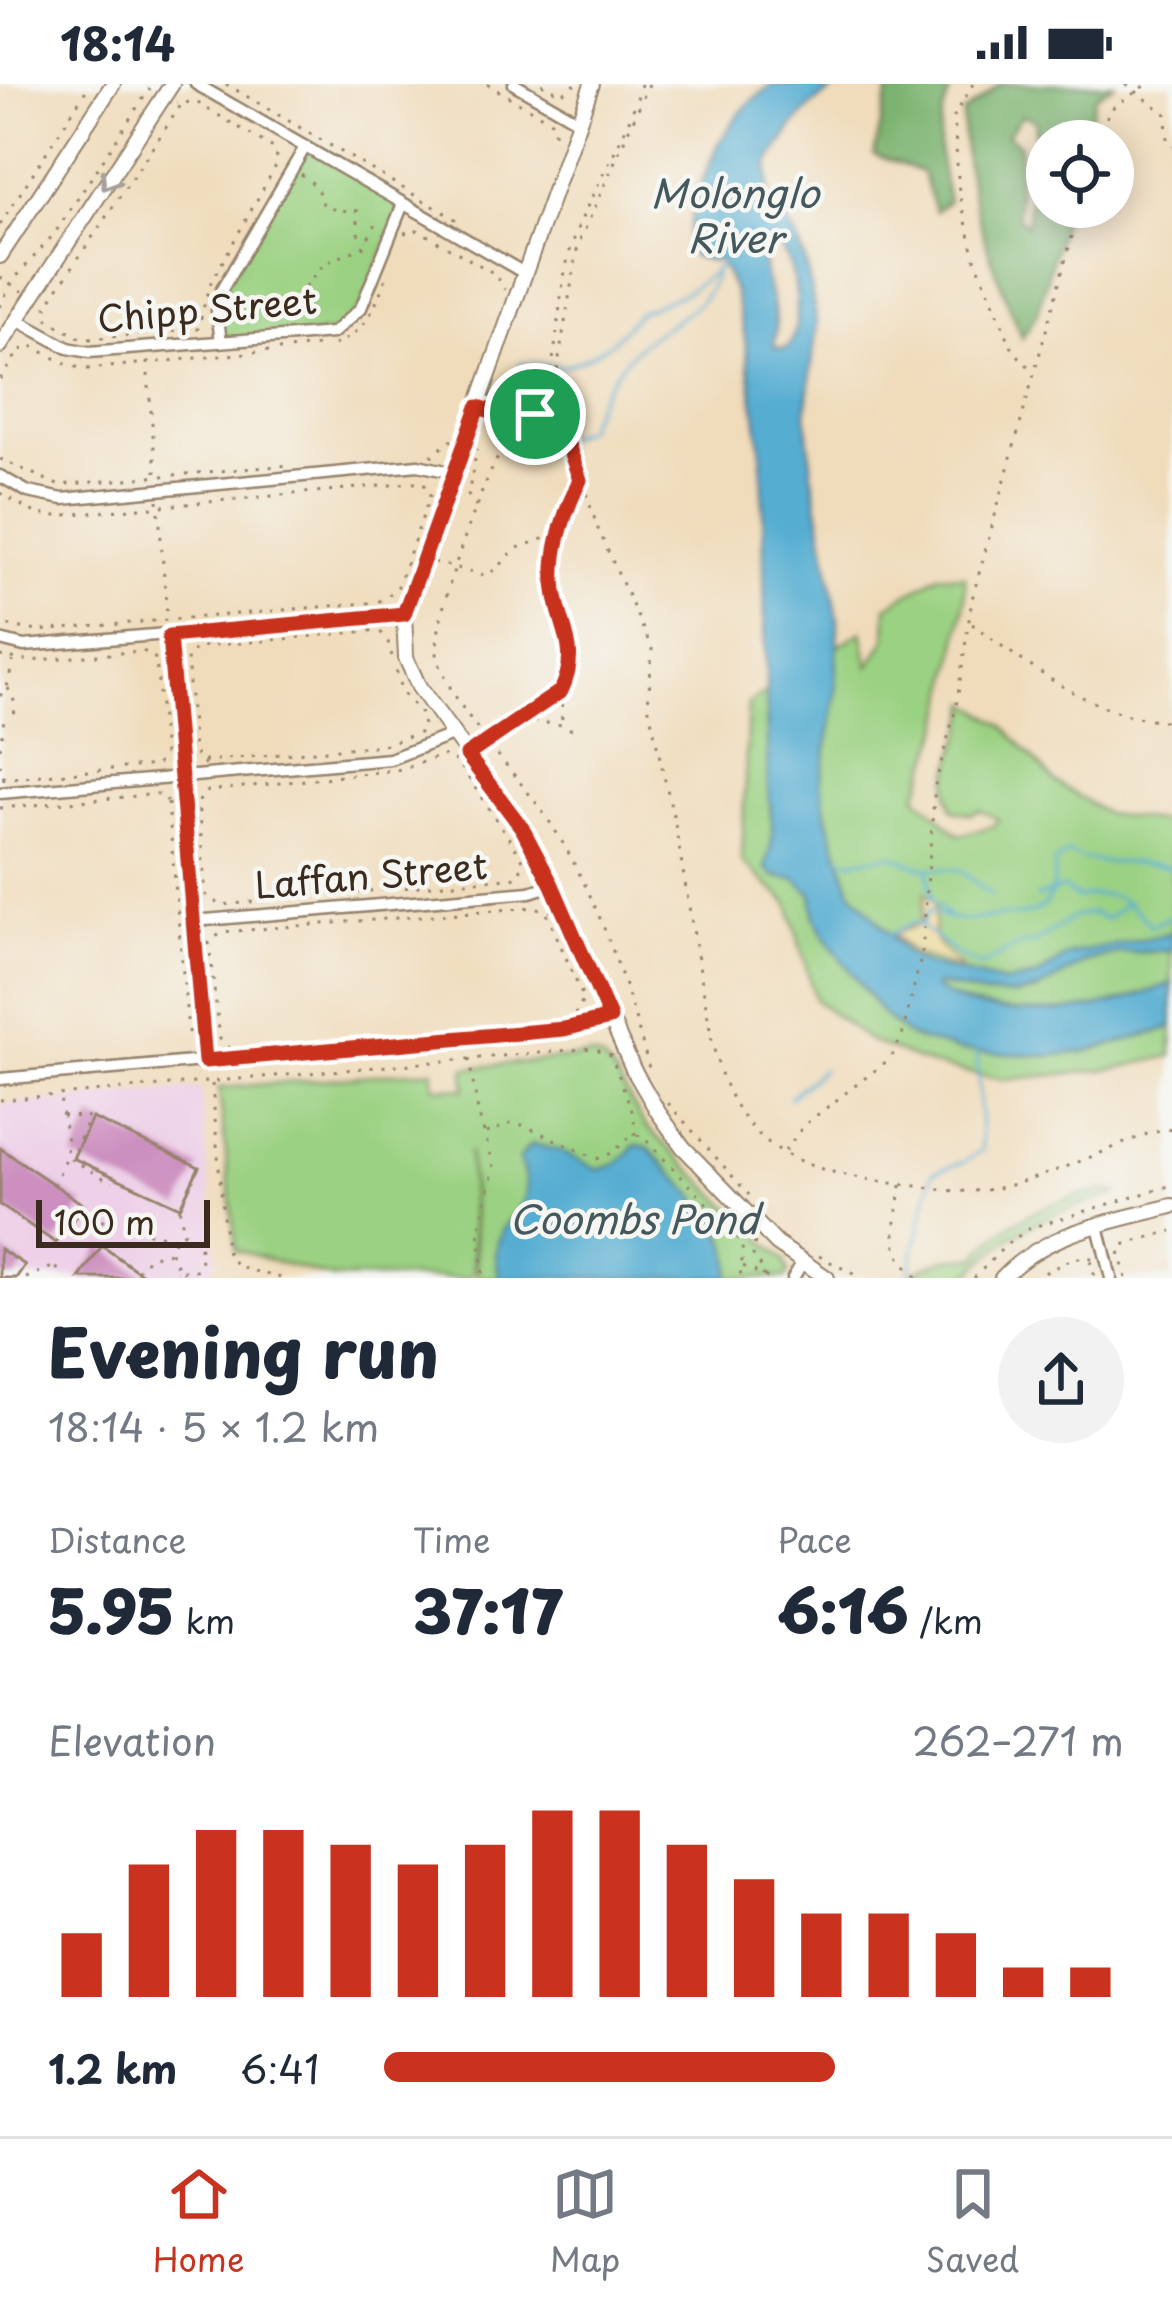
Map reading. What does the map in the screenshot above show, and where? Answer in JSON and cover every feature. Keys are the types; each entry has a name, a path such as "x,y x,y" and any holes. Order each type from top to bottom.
{"street":[{"path":"0,256 113,84"},
{"path":"0,346 172,84"},
{"path":"196,84 526,274"},
{"path":"514,84 580,122"},
{"path":"592,84 404,614 406,658 463,758 522,828 644,1089 683,1147 777,1244 803,1256 827,1278"},
{"path":"221,342 217,311 221,291 305,147"},
{"name":"Chipp Street","path":"17,320 68,348 89,352 333,333 362,308 404,204"},
{"path":"0,476 28,492 63,499 418,465 454,472"},
{"path":"0,640 24,646 404,614"},
{"path":"169,636 205,1061"},
{"path":"0,793 390,759 452,735"},
{"name":"Laffan Street","path":"194,921 530,892 552,885"},
{"path":"0,1079 564,1029 610,1018"},
{"path":"1002,1278 1039,1247 1172,1206"},
{"path":"1098,1226 1111,1278"},
{"path":"793,1278 803,1256"}],"path":[{"path":"0,225 89,84"},
{"path":"226,84 459,221"},
{"path":"488,84 551,121 558,143"},
{"path":"542,84 561,94 576,84"},
{"path":"641,84 568,256 545,389 535,414 501,451 477,508 439,617 436,650 445,680 554,828 582,882 628,992 649,1070"},
{"path":"649,84 578,244 555,365 556,409 598,529 652,649 648,705 668,786 718,1070 753,1130 784,1154 805,1166 901,1184 974,1191 1007,1185 1150,1133 1172,1130"},
{"path":"973,84 954,117 959,193 975,258 1013,350 1033,370"},
{"path":"1126,84 1166,114 1172,147"},
{"path":"1106,120 1109,110 1148,84"},
{"path":"0,308 11,284 55,233 150,88"},
{"path":"278,162 208,286 198,329 83,340 48,320 46,305 181,105 196,102 275,149 278,162 316,186 323,204 358,211 358,233 369,240"},
{"path":"231,310 255,311 298,296 324,264 363,247 378,220 405,232 418,230 495,274"},
{"path":"784,1154 804,1125 882,1067 902,1036 922,953 935,785 956,708 972,599 1074,228"},
{"path":"0,379 20,350 32,346 70,366 88,369 337,345 358,333 370,318 388,275"},
{"path":"279,301 280,292"},
{"path":"478,407 497,416 556,409"},
{"path":"431,455 452,440"},
{"path":"477,508 468,495 478,449"},
{"path":"0,459 58,485 297,464"},
{"path":"562,725 558,706 572,654 554,584 561,533 580,480"},
{"path":"0,493 37,514 55,516 423,482 430,496 398,589 378,602 38,632 0,625"},
{"path":"455,568 491,573 515,549 561,533"},
{"path":"970,623 1023,662 1090,700 1126,715 1172,722"},
{"path":"379,630 388,642 401,691 424,717 422,732 382,745 205,761 194,753 187,656 198,647 379,630"},
{"path":"0,656 142,651 156,659 164,755 157,765 2,779 0,764"},
{"path":"0,696 13,659"},
{"path":"7,686 14,720"},
{"path":"463,758 524,862 518,877 221,905 206,895 198,802 208,790 404,769 433,755 463,758 561,691"},
{"path":"0,748 4,718"},
{"path":"520,720 562,725 579,733"},
{"path":"0,808 159,794 169,803 189,1042"},
{"path":"230,1048 220,1039 209,943 221,932 535,907 547,914 583,997 579,1012 563,1018"},
{"path":"0,1100 594,1048 611,1055 634,1116 635,1135"},
{"path":"469,1059 494,1167 479,1231 483,1278"},
{"path":"212,1082 226,1250 238,1267 281,1278"},
{"path":"54,1185 70,1141 64,1132 60,1095"},
{"path":"666,1099 758,1205"},
{"path":"62,1116 89,1117 71,1159 112,1183"},
{"path":"486,1132 523,1125 597,1159 635,1135"},
{"path":"635,1135 648,1140 737,1235 742,1246 740,1278"},
{"path":"901,1184 895,1249 903,1266 917,1277"},
{"path":"974,1278 1030,1228 1172,1185"},
{"path":"179,1207 184,1232"},
{"path":"92,1214 109,1225 174,1238 184,1232"},
{"path":"178,1270 190,1273 202,1259 195,1238 184,1232"},
{"path":"1126,1278 1118,1251 1126,1244 1172,1232"},
{"path":"174,1238 178,1270"},
{"path":"756,1239 753,1256 765,1277"},
{"path":"137,1270 148,1257 172,1251"},
{"path":"803,1256 861,1278"},
{"path":"1034,1278 1074,1258 1089,1259 1095,1278"},
{"path":"26,1278 57,1264 58,1278"},
{"path":"742,1265 765,1277"},
{"path":"167,1278 178,1270"}],"shaded area":[{"path":"201,1088 216,1256 210,1278 0,1278 0,1105"}],"green space":[{"path":"890,84 953,84 939,142 948,201 935,211 922,172 874,155"},
{"path":"1000,84 1114,84 1096,96 1090,120 1036,120 1022,115 1007,135 1020,145 1017,217 1026,228 1060,228 1038,312 1022,338 990,256 964,143 963,114"},
{"path":"305,147 403,204 361,308 333,333 221,342 221,291"},
{"path":"939,575 965,576 965,600 942,725 917,796 959,835 993,826 998,819 979,810 972,814 953,810 949,797 948,783 969,703 1003,725 1054,781 1106,814 1172,823 1172,1056 1113,1069 1003,1080 932,1065 869,1041 815,1000 789,904 742,861 748,704 862,631 869,667 886,639 887,606"},
{"path":"591,1056 614,1072 644,1124 784,1260 786,1278 478,1278 469,1151 474,1272 467,1278 332,1278 236,1250 219,1088 433,1070 434,1087 465,1089 465,1068"},
{"path":"1102,1191 1119,1193 1035,1223 1002,1244 965,1278 924,1278 915,1271 946,1259 978,1257 1002,1232 1033,1212"}],"sand":[{"path":"925,893 935,904 936,941 962,969 913,954 893,934 920,924"}],"water":[{"name":"Molonglo River","path":"774,84 841,84 811,106 792,128 769,163 768,193 797,239 817,323 806,414 838,620 836,696 821,783 851,890 907,954 923,963 1005,983 1037,977 1068,955 1172,933 1172,951 1119,953 1087,962 1036,991 984,995 935,988 971,1005 1044,1012 1109,1004 1172,983 1172,1028 1088,1051 1048,1056 962,1051 909,1037 883,1015 827,940 815,918 812,894 796,879 776,877 766,869 773,834 768,787 762,457 734,291 720,262 693,257 686,246 696,200 714,155 755,98","holes":["772,238 792,273 797,303 794,332 790,345 783,349 774,346 775,315 763,258"]},
{"name":"Coombs Pond","path":"531,1144 558,1150 599,1170 617,1164 636,1145 648,1147 717,1225 730,1260 728,1278 499,1278 497,1248 524,1200 525,1177 519,1159"}],"building":[{"path":"92,1118 199,1167 180,1207 73,1158"},
{"path":"0,1148 84,1205 56,1243 0,1205"},
{"path":"102,1246 137,1271 148,1278 79,1278"},
{"path":"0,1249 25,1265 16,1278 0,1278"}],"waterway":[{"path":"519,363 565,366 586,358 612,342 639,312 688,291 724,264"},
{"path":"516,457 585,429 620,366 648,338 696,306 715,269"},
{"path":"928,870 932,900 949,918 966,920 1040,909 1053,887 1055,862 1068,853 1094,861 1172,868"},
{"path":"839,857 852,861 891,855 923,868 960,870 991,895"},
{"path":"1037,897 1064,888 1077,898 1101,894 1119,898 1151,926 1172,917"},
{"path":"888,936 914,922 981,966 1017,946 1036,942 1073,917 1092,913 1107,919 1127,902"},
{"path":"921,927 928,911 947,918"},
{"path":"908,1278 933,1172 982,1150 977,1052"},
{"path":"789,1098 822,1069"}],"route":[{"path":"478,407 497,416 535,414 556,409 580,480 554,569 571,664 561,691 467,755 522,828 610,1018 564,1029 205,1061 169,636 404,614 478,407"}]}
